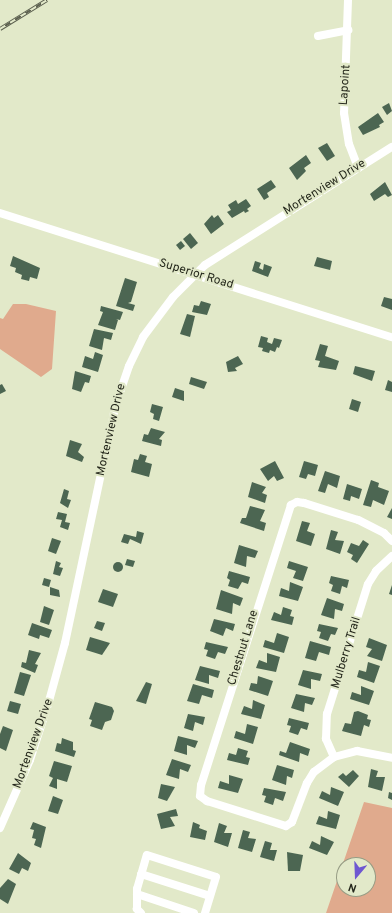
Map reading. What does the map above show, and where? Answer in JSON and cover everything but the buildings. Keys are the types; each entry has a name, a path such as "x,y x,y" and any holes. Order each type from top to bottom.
{"street":[{"name":"Lapoint","path":"348,0 344,112 349,144 358,168"},
{"path":"318,36 348,30"},
{"name":"Mortenview Drive","path":"0,828 30,760 59,668 122,385 151,326 172,297 194,275 247,237 392,147"},
{"name":"Superior Road","path":"0,214 392,338"},
{"name":"Chestnut Lane","path":"334,758 314,772 304,789 294,818 288,825 207,802 200,796 288,509 294,502 304,503 358,520 384,533 392,541"},
{"name":"Mulberry Trail","path":"334,758 326,739 327,714 368,584 376,571 392,556"},
{"path":"334,758 357,751 392,758"},
{"path":"141,913 137,909 137,894 147,855 216,877 205,913"},
{"path":"141,874 210,896"},
{"path":"137,894 194,913"}],"shaded area":[{"path":"13,304 26,304 56,311 52,369 41,377 0,349 0,318 3,319"},
{"path":"364,802 392,808 392,913 326,913 336,884 336,897 376,897 376,857 345,857"}],"railway":[{"path":"0,29 47,0"}]}
